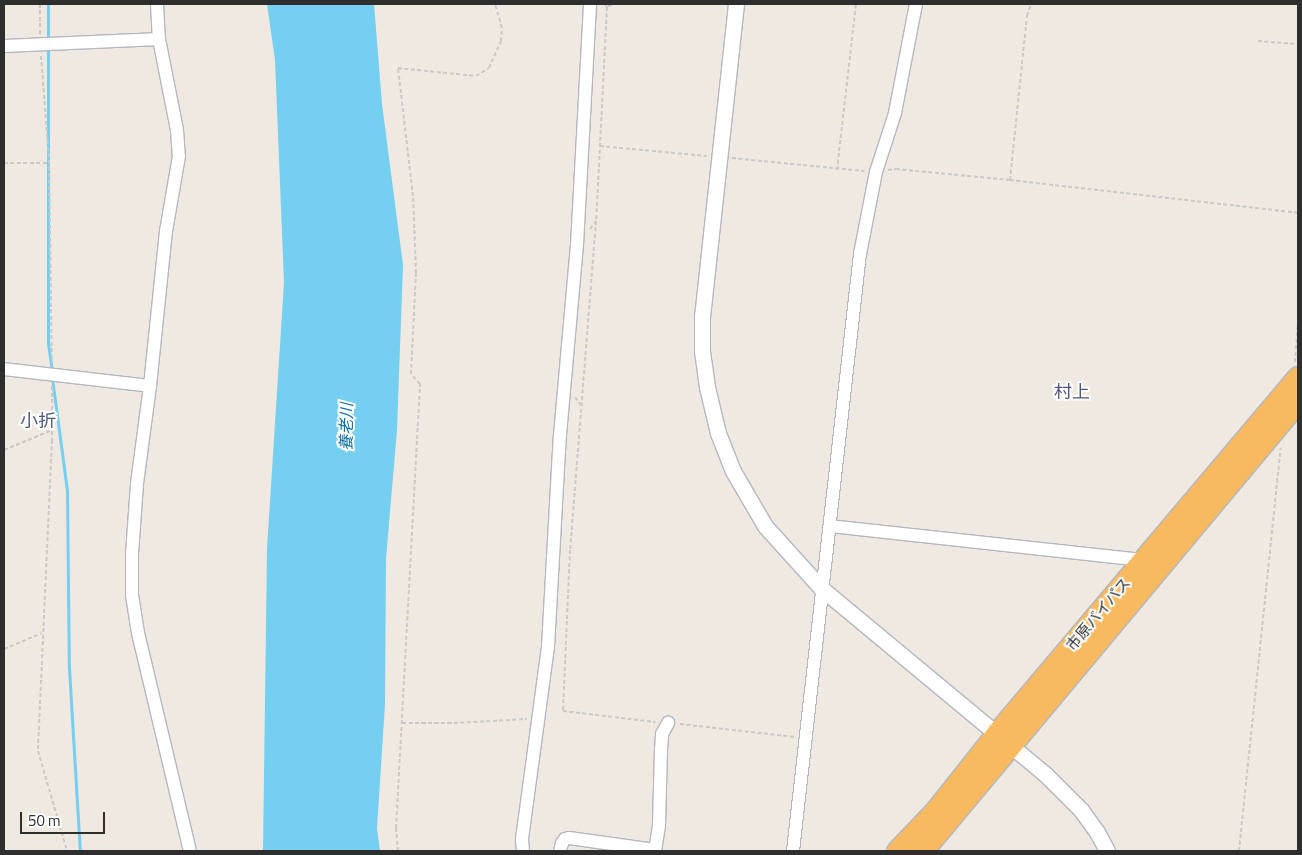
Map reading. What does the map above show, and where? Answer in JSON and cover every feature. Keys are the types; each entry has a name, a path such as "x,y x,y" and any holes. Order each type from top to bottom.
{"highway":[{"name":"市原バイパス","path":"922,851 1004,739 1143,560 1297,371"},
{"name":"市原バイパス","path":"897,851 1004,739 1298,401"}],"street":[{"path":"157,4 159,39 177,130 179,156 166,231 150,386 133,522 132,595 138,633 190,851"},
{"path":"523,851 522,839 540,719 548,647 560,435 577,245 590,4"},
{"path":"736,4 702,315 702,351 707,387 718,433 733,471 764,526 822,588 1004,739 1065,793 1098,832 1107,851"},
{"path":"793,851 860,254 876,172 895,113 916,4"},
{"path":"4,46 40,46 61,42 159,39"},
{"path":"4,369 150,386"},
{"path":"830,526 1143,560"},
{"path":"560,851 564,839 568,838 655,851 659,825 662,734 668,723"}],"path":[{"path":"40,4 40,46 50,163 52,430 38,751 67,851"},
{"path":"398,851 396,828 420,384 411,374 416,272 413,196 398,68 476,76 489,68 501,41 502,28 495,4"},
{"path":"616,4 606,5 600,146 588,336 570,550 563,712 807,738"},
{"path":"837,170 856,4"},
{"path":"1010,180 1027,16 1030,4"},
{"path":"1258,41 1298,44"},
{"path":"600,146 837,170 876,172 896,168 1298,213"},
{"path":"4,162 50,163"},
{"path":"1297,371 1298,322"},
{"path":"1239,851 1282,440 1276,426"},
{"path":"4,450 52,430"},
{"path":"4,649 42,633"},
{"path":"402,723 454,723 540,719"}],"water":[{"name":"養老川","path":"267,4 374,4 382,104 403,265 397,430 386,559 385,704 377,829 380,851 263,851 267,549 284,282 275,60"}],"waterway":[{"path":"48,4 48,40"},
{"path":"48,46 48,343 52,372"},
{"path":"52,378 67,490 69,668 80,851"}],"district":[{"name":"村上","path":"1072,392"},
{"name":"小折","path":"38,421"}]}
